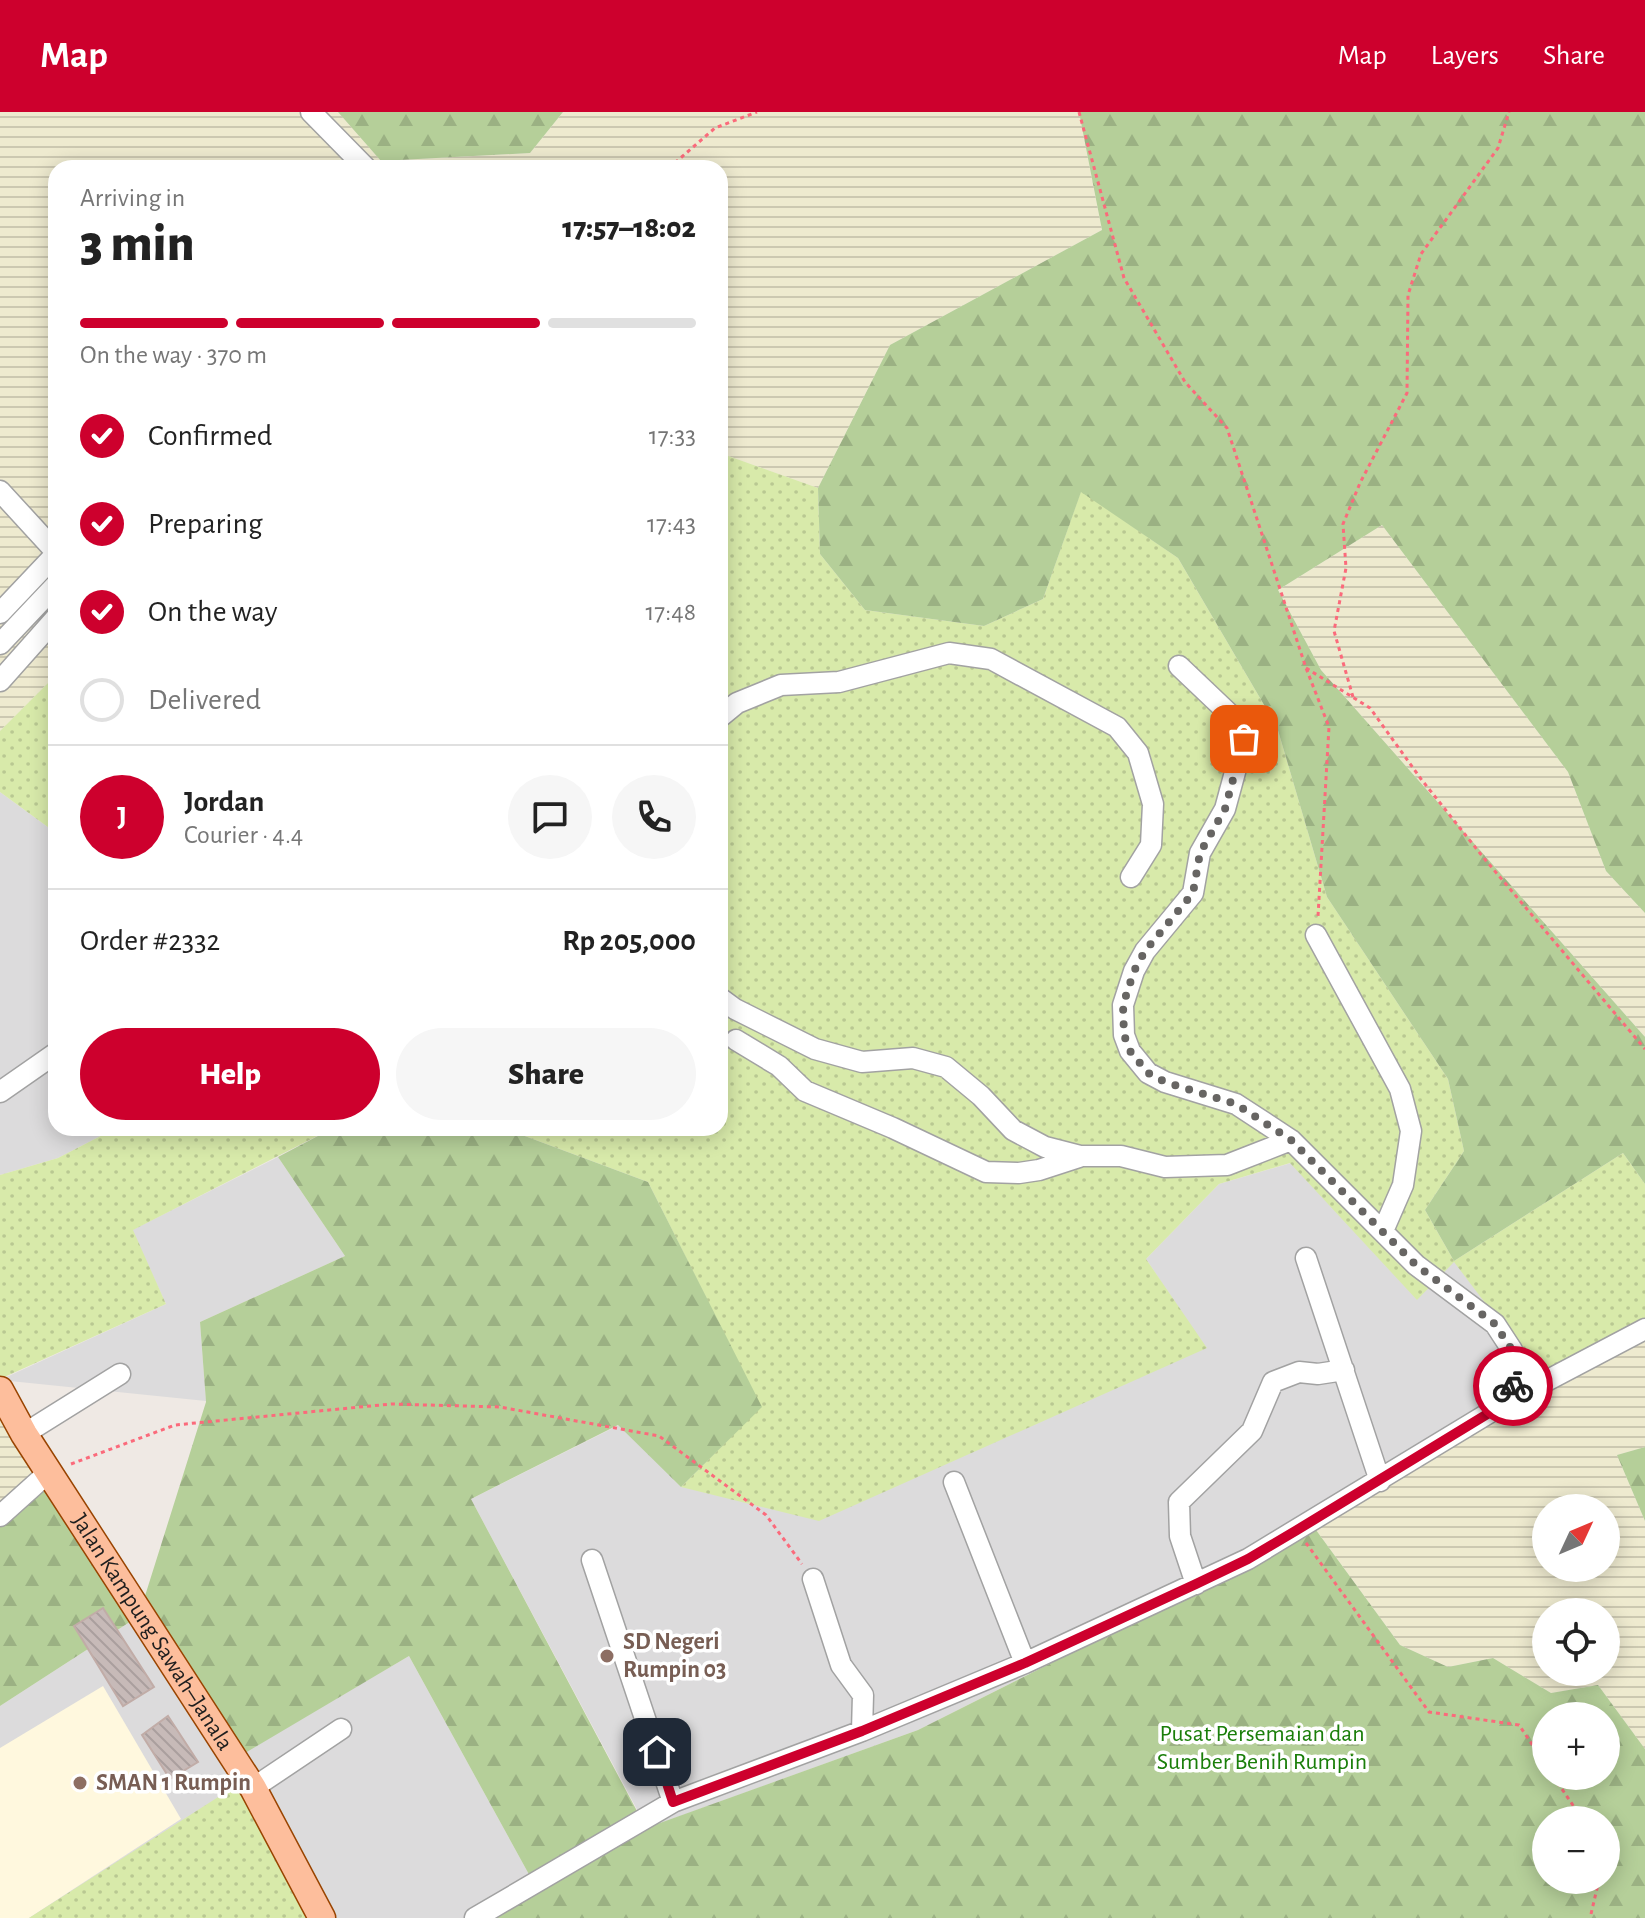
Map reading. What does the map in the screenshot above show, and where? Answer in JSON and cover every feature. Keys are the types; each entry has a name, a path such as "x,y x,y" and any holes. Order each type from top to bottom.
{"main road":[{"name":"Jalan Kampung Sawah–Janala","path":"0,1390 24,1434 253,1788 322,1918"}],"street":[{"path":"311,112 358,160"},
{"path":"0,491 48,544"},
{"path":"0,613 48,562"},
{"path":"0,644 48,593"},
{"path":"0,681 48,627"},
{"path":"728,710 737,703 781,685 839,682 949,653 991,659 1117,727 1138,753 1153,804 1151,845 1131,877"},
{"path":"1179,666 1239,723 1244,739 1225,809 1200,853 1193,893 1145,951 1134,971 1123,1005 1124,1035 1130,1051 1148,1073 1165,1082 1236,1104 1291,1140 1416,1265 1495,1324 1512,1350 1512,1399"},
{"path":"1316,935 1400,1089 1411,1131 1403,1185 1383,1231"},
{"path":"728,1004 815,1049 862,1062 913,1058 946,1067 981,1096 1013,1130 1045,1147 1080,1156 1121,1156 1165,1167 1227,1165 1291,1140"},
{"path":"736,1040 779,1066 805,1091 986,1172 1039,1170 1080,1156"},
{"path":"0,1092 48,1059"},
{"path":"1306,1258 1380,1481"},
{"path":"475,1918 673,1802 862,1731 1025,1663 1248,1559 1512,1399 1645,1329"},
{"path":"1196,1584 1180,1536 1179,1502 1252,1431 1273,1382 1299,1372 1318,1374 1344,1370"},
{"path":"24,1434 120,1374"},
{"path":"0,1516 49,1472"},
{"path":"954,1482 1025,1663"},
{"path":"592,1560 673,1802"},
{"path":"813,1579 841,1665 863,1695 862,1731"},
{"path":"253,1788 341,1729"}],"path":[{"path":"678,160 715,128 757,112"},
{"path":"1079,112 1124,278 1185,382 1227,428 1306,668 1329,727 1316,935"},
{"path":"1353,697 1334,631 1346,568 1343,524 1360,483 1407,393 1408,295 1421,254 1498,148 1509,112"},
{"path":"1306,668 1370,708 1483,857 1645,1049"},
{"path":"49,1472 175,1425 391,1404 500,1407 659,1436 766,1515 813,1579"},
{"path":"1297,1530 1429,1712 1519,1725 1532,1744"},
{"path":"1583,1918 1592,1916 1596,1894"}],"shaded area":[{"path":"0,112 338,112 380,160 48,160 48,683 0,731"},
{"path":"563,112 1079,112 1102,230 890,345 818,488 728,456 728,160 400,160 530,153"},
{"path":"1382,525 1568,772 1606,871 1645,913 1645,1037 1321,670 1278,590"},
{"path":"0,792 48,827 48,1136 101,1136 58,1158 0,1175"},
{"path":"278,1157 345,1256 200,1322 206,1401 0,1380 166,1304 132,1230"},
{"path":"1291,1163 1417,1299 1454,1261 1549,1387 1316,1530 918,1730 647,1828 471,1499 619,1425 681,1487 1206,1348 1146,1259 1219,1184"},
{"path":"1645,1325 1645,1447 1617,1455 1645,1521 1645,1749 1620,1715 1620,1702 1610,1702 1599,1686 1620,1686 1620,1598 1532,1598 1532,1682 1493,1658 1448,1667 1400,1645 1316,1530"},
{"path":"0,1387 39,1473 0,1502"},
{"path":"139,1616 230,1761 409,1656 537,1889 475,1918 0,1918 0,1706"},
{"name":"SMAN 1 Rumpin","path":"103,1686 181,1819 29,1918 0,1918 0,1748"},
{"path":"1539,1686 1592,1686 1551,1693"}],"green space":[{"path":"338,112 563,112 530,153 380,160"},
{"path":"1079,112 1645,112 1645,913 1606,871 1568,772 1382,525 1278,590 1321,670 1645,1037 1645,1184 1623,1153 1454,1261 1425,1210 1464,1151 1448,1079 1327,897 1277,727 1178,558 1081,492 1043,599 984,626 865,610 820,554 818,488 890,345 1102,230"},
{"path":"728,456 818,488 820,554 865,610 984,626 1043,599 1081,491 1178,558 1277,727 1327,897 1448,1079 1464,1151 1425,1210 1454,1261 1623,1153 1645,1184 1645,1325 1549,1387 1454,1262 1417,1300 1290,1163 1219,1184 1146,1259 1207,1348 819,1521 681,1487 761,1407 648,1182 524,1136 728,1136"},
{"path":"48,683 48,827 0,792 0,731"},
{"path":"101,1136 317,1136 133,1230 166,1304 0,1379 0,1175 58,1158"},
{"name":"Pusat Persemaian dan Sumber Benih Rumpin","path":"318,1136 524,1136 648,1182 762,1407 681,1487 618,1425 471,1499 646,1828 918,1730 1316,1530 1400,1645 1448,1667 1493,1658 1532,1682 1532,1686 1539,1686 1551,1693 1599,1686 1610,1702 1532,1702 1532,1790 1620,1790 1620,1715 1645,1749 1645,1918 475,1918 537,1889 409,1656 230,1762 139,1616 0,1706 0,1502 39,1473 139,1615 206,1402 200,1322 345,1256 278,1157"},
{"path":"1645,1447 1645,1521 1617,1455"},
{"path":"237,1785 308,1918 29,1918"}],"building":[{"path":"103,1608 154,1687 123,1706 74,1626"},
{"path":"168,1716 198,1762 170,1779 142,1735"}],"way so far":[{"path":"1244,739 1225,809 1200,853 1193,893 1145,951 1134,971 1123,1005 1124,1035 1130,1051 1148,1073 1165,1082 1236,1104 1291,1140 1416,1265 1495,1324 1512,1350 1513,1386"}],"place":[{"name":"SD Negeri Rumpin 03","path":"607,1656"},
{"name":"SMAN 1 Rumpin","path":"80,1783"}],"route":[{"path":"657,1752 673,1802 862,1731 1025,1663 1248,1559 1512,1399 1513,1386"}]}
